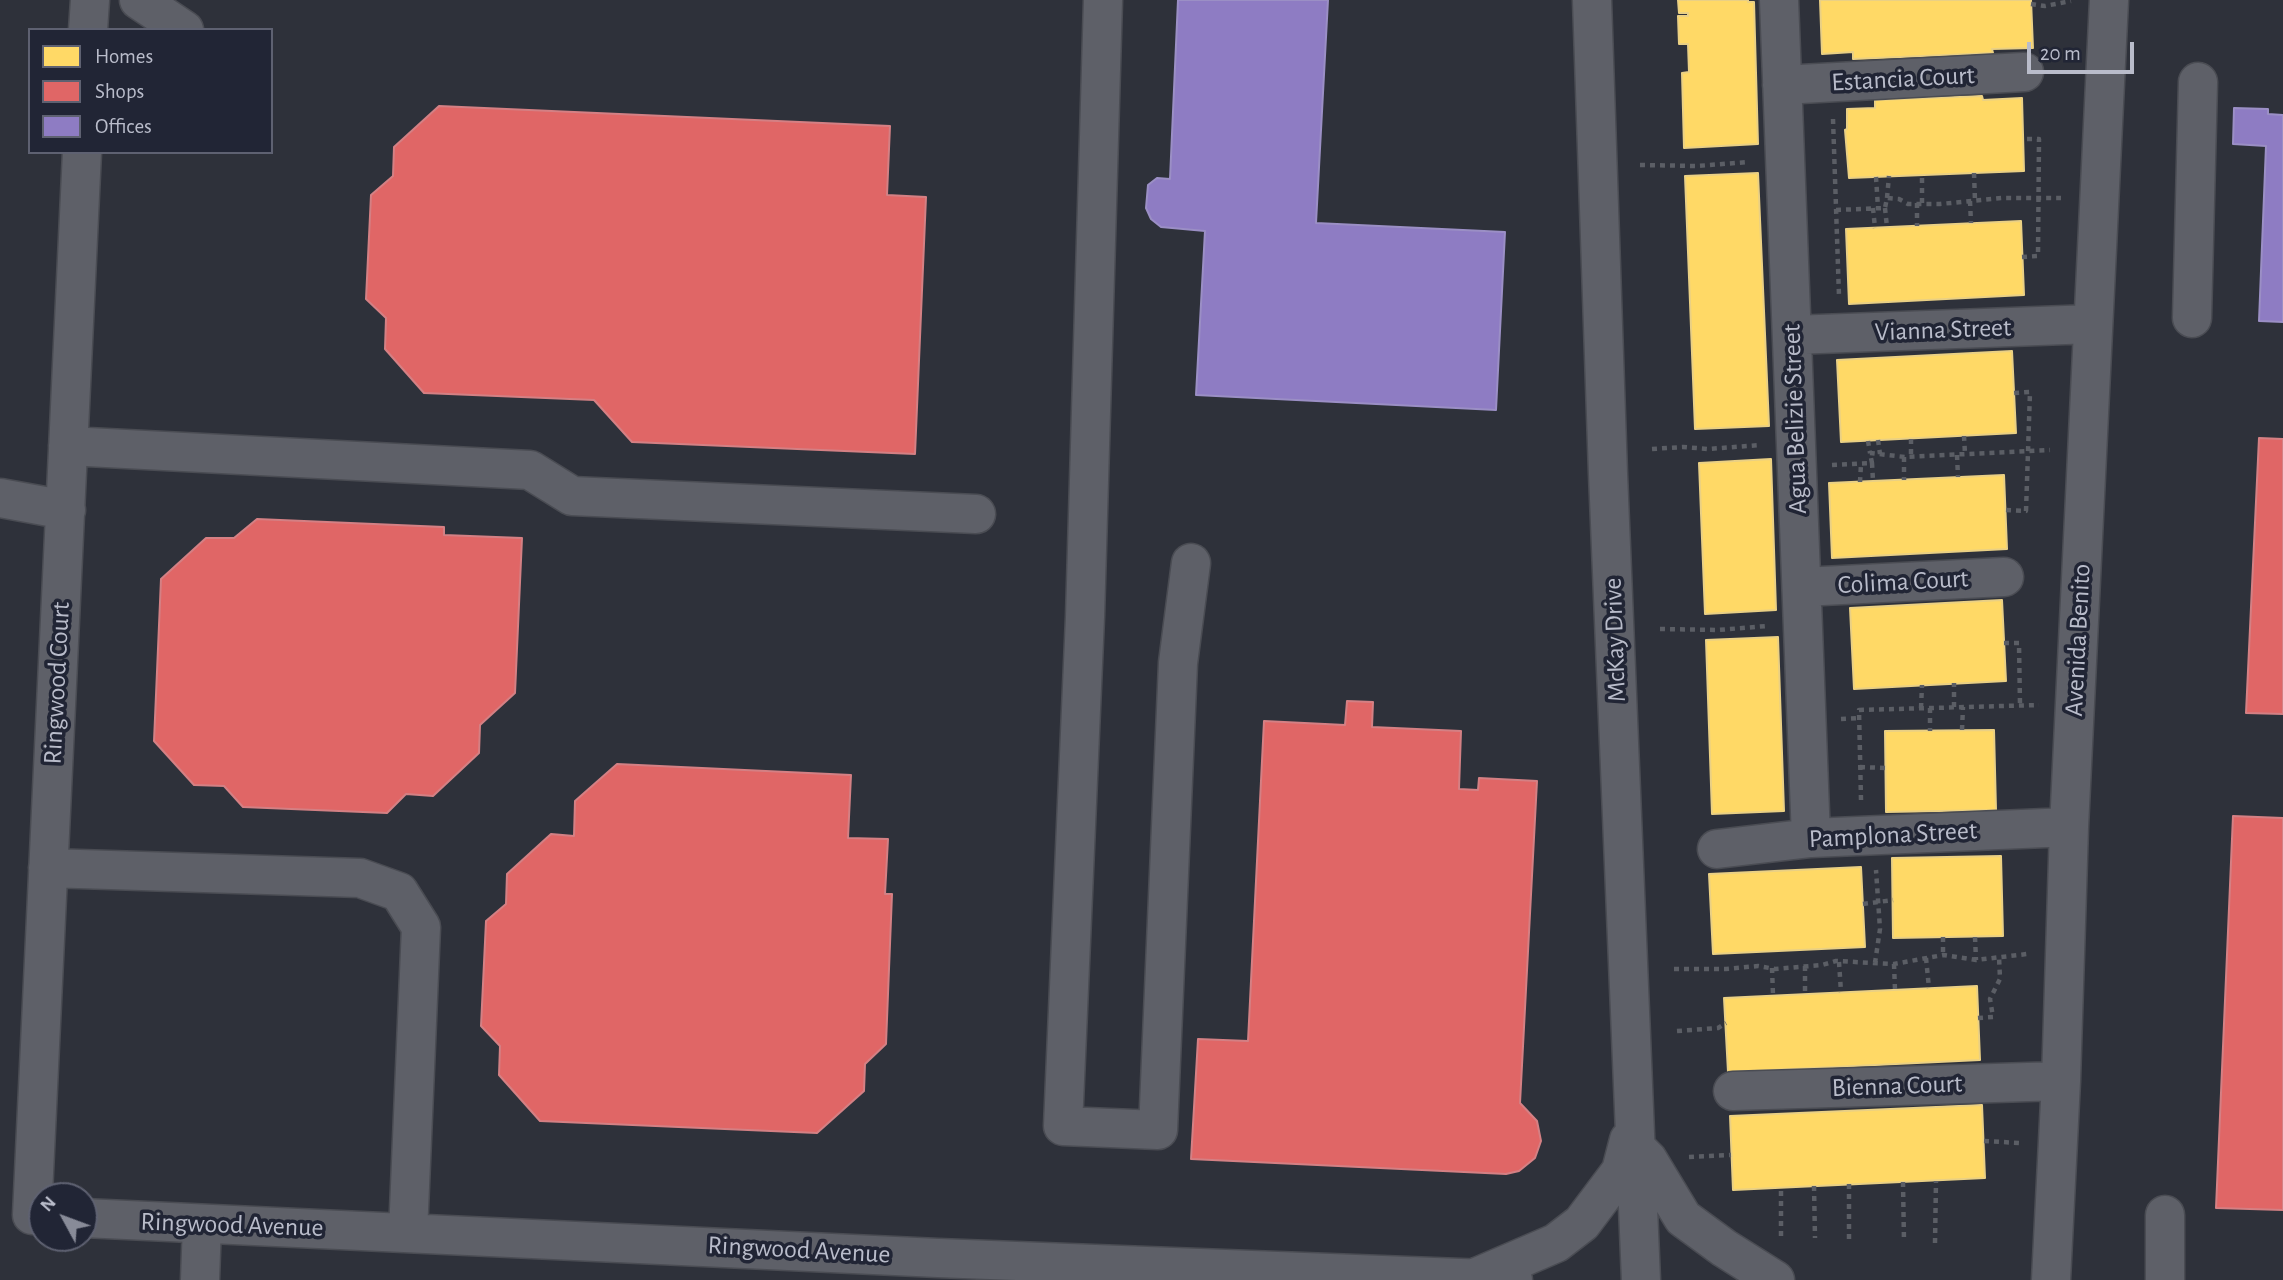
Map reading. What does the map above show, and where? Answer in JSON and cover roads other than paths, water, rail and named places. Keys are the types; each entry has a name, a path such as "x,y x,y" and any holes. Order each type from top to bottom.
{"street":[{"path":"88,28 90,0"},
{"path":"139,0 181,28"},
{"path":"1103,0 1085,617 1063,1126 1158,1130 1178,663 1191,563"},
{"name":"McKay Drive","path":"1592,0 1608,474 1641,1280"},
{"name":"Agua Belizie Street","path":"1779,0 1811,838"},
{"name":"Avenida Benito","path":"2051,1280 2069,827 2109,0"},
{"name":"Estancia Court","path":"1782,85 2024,72"},
{"path":"2192,318 2198,82"},
{"name":"Ringwood Court","path":"25,1214 48,868 82,154"},
{"name":"Vianna Street","path":"1792,335 2094,324"},
{"path":"68,446 530,471 572,496 976,514"},
{"path":"0,498 65,510"},
{"name":"Colima Court","path":"1802,587 2004,577"},
{"name":"Pamplona Street","path":"1717,849 1811,838 2069,827"},
{"path":"48,868 360,878 398,892 421,927 408,1233"},
{"name":"Bienna Court","path":"1733,1091 2061,1081"},
{"path":"1474,1278 1556,1243 1582,1223 1621,1171 1635,1134"},
{"path":"1635,1134 1683,1218 1775,1280"},
{"path":"2165,1215 2165,1280"},
{"name":"Ringwood Avenue","path":"98,1219 408,1233 722,1263 1513,1280"},
{"path":"200,1280 202,1224"}]}
